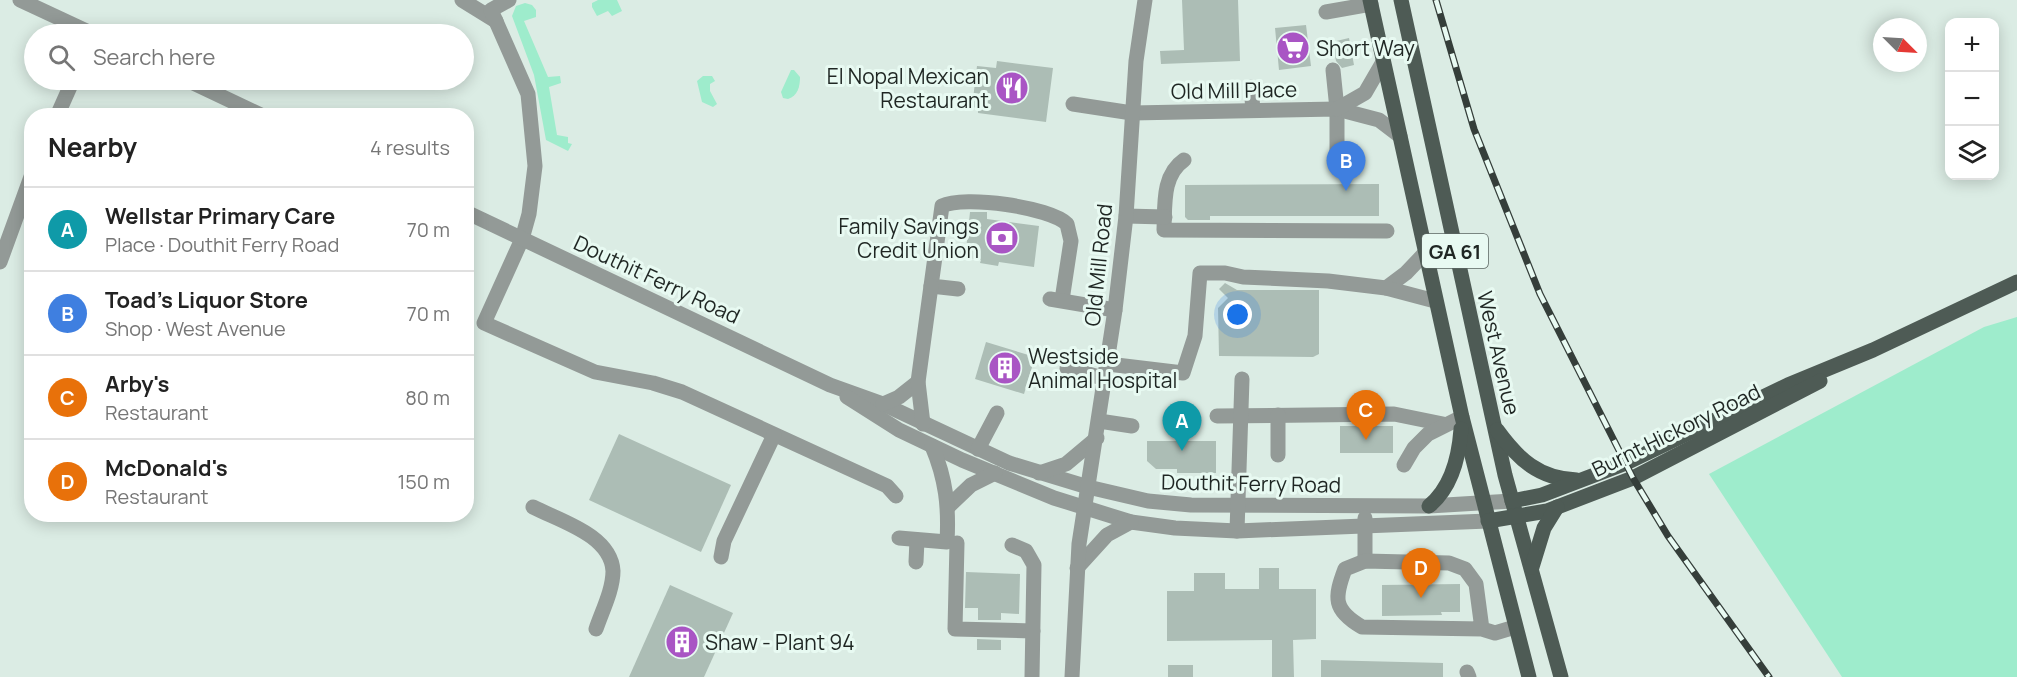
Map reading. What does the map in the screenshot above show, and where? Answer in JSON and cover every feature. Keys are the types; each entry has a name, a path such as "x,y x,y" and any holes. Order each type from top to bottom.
{"main road":[{"name":"West Avenue","path":"1401,0 1512,501 1561,677"},
{"name":"GA 61","path":"1371,2 1462,417 1529,677"},
{"name":"Burnt Hickory Road","path":"1512,501 1542,495 1626,463 1788,386 1873,350 2017,282"},
{"name":"Burnt Hickory Road","path":"1488,521 1517,517 1557,507 1633,478 1792,397 1873,350"},
{"path":"1429,506 1439,495 1454,468 1460,447 1462,417"},
{"path":"1494,424 1516,454 1534,469 1560,479 1583,480"},
{"path":"1532,567 1545,528 1557,507"}],"street":[{"path":"20,0 72,24"},
{"path":"462,0 496,21"},
{"path":"509,0 492,10 528,94 535,166 529,214 522,239 484,323 595,372 653,383 682,392 887,486 896,496"},
{"name":"Old Mill Road","path":"1072,677 1077,568 1115,310 1126,216 1132,112 1145,0"},
{"path":"1326,12 1371,2"},
{"name":"Old Mill Place","path":"1337,109 1365,93 1383,62"},
{"path":"1333,70 1337,109 1337,159"},
{"path":"1251,87 1253,110"},
{"path":"61,108 69,90"},
{"path":"208,90 246,108"},
{"name":"Old Mill Place","path":"1073,104 1132,112 1337,109 1379,120 1400,136"},
{"path":"1184,160 1177,165 1168,178 1164,230 1387,231"},
{"path":"0,262 24,196"},
{"path":"923,424 918,382 942,206 969,201 1053,214 1067,224 1071,241 1056,300 1115,310"},
{"name":"Douthit Ferry Road","path":"474,216 830,385 882,405 978,449 1040,473 1088,487 1169,504 1429,506 1512,501"},
{"path":"1126,216 1165,217"},
{"path":"1386,288 1407,273 1425,253"},
{"path":"1067,368 1183,373 1195,336 1200,273 1386,288 1435,301"},
{"path":"931,286 958,289"},
{"path":"1238,531 1242,380"},
{"path":"882,405 899,397 918,382"},
{"name":"Douthit Ferry Road","path":"830,385 869,413 932,446 1085,509 1131,522 1175,528 1238,531 1365,528 1488,521"},
{"path":"978,449 997,413"},
{"path":"1217,416 1394,414 1443,424"},
{"path":"1278,415 1278,455"},
{"path":"1414,417 1414,448"},
{"path":"1404,465 1414,448 1443,424 1462,417"},
{"path":"1099,421 1132,426"},
{"path":"721,557 724,541 774,435"},
{"path":"1040,473 1066,464 1096,438"},
{"path":"932,446 945,480 956,542 955,629 1033,631"},
{"path":"949,506 971,485 995,473"},
{"path":"1365,561 1366,506"},
{"path":"533,507 590,535 608,552 613,570 611,586 596,629"},
{"path":"1077,568 1090,551 1107,535 1131,522"},
{"path":"899,538 956,542"},
{"path":"916,562 917,540"},
{"path":"1012,545 1026,551 1034,565 1032,677"},
{"path":"1482,629 1476,584 1466,569 1449,563 1365,561 1345,569 1338,586 1337,603 1345,617 1362,627 1482,629 1495,633 1515,627"}],"green space":[{"path":"598,0 617,0 622,11 612,16 608,11 597,16 592,3"},
{"path":"525,3 532,5 536,10 536,17 524,21 548,77 560,76 561,83 549,87 557,135 568,137 568,143 572,144 568,151 546,140 534,75 512,16 516,6"},
{"path":"791,70 794,70 800,80 796,93 788,99 783,98 781,92"},
{"path":"703,76 712,76 715,81 710,84 710,91 717,104 713,107 702,102 697,81"},
{"path":"2017,317 2017,677 1842,677 1709,474 1984,327"}],"building":[{"path":"1182,0 1238,0 1240,61 1161,64 1160,51 1184,50"},
{"name":"Short Way","path":"1306,25 1311,66 1279,70 1275,28"},
{"path":"1349,38 1354,65 1342,68 1336,61 1332,42"},
{"name":"El Nopal Mexican Restaurant","path":"997,61 1053,68 1046,122 978,113 978,108 972,107 977,66 996,68"},
{"path":"1379,184 1379,216 1210,216 1210,220 1188,220 1185,217 1185,185"},
{"name":"Family Savings Credit Union","path":"970,212 987,212 987,219 1039,226 1034,267 999,262 998,266 980,263 981,260 969,258 970,250 966,250"},
{"path":"1225,283 1237,290 1319,290 1319,354 1313,357 1219,356 1218,308 1228,298 1219,289"},
{"name":"Westside Animal Hospital","path":"986,342 1035,357 1024,394 975,379"},
{"path":"1340,426 1393,426 1393,453 1340,453"},
{"path":"619,434 731,485 701,552 589,500"},
{"path":"1147,441 1216,441 1216,473 1177,473 1177,469 1156,469 1147,461"},
{"path":"1259,568 1279,568 1279,589 1316,589 1316,639 1293,640 1294,677 1272,677 1272,640 1167,641 1167,591 1194,591 1194,573 1225,573 1225,589 1259,589"},
{"path":"966,572 1020,574 1019,614 1001,613 1001,620 978,620 978,608 965,608"},
{"path":"1460,584 1460,612 1441,612 1442,615 1382,616 1382,585"},
{"name":"Shaw - Plant 94","path":"670,585 733,613 704,677 629,677"},
{"path":"977,639 1001,640 1001,650 977,650"},
{"path":"1321,660 1443,663 1443,677 1321,677"},
{"path":"1168,665 1193,665 1193,677 1168,677"}],"railway":[{"path":"1436,0 1474,129 1540,294 1633,478 1668,536 1769,677"}],"place":[{"name":"Short Way","path":"1293,48"},
{"name":"El Nopal Mexican Restaurant","path":"1012,88"},
{"name":"Toad's Liquor Store","path":"1346,191"},
{"name":"Family Savings Credit Union","path":"1002,238"},
{"name":"Westside Animal Hospital","path":"1005,368"},
{"name":"Arby's","path":"1366,440"},
{"name":"Wellstar Primary Care","path":"1182,451"},
{"name":"McDonald's","path":"1421,598"},
{"name":"Shaw - Plant 94","path":"682,642"}]}
